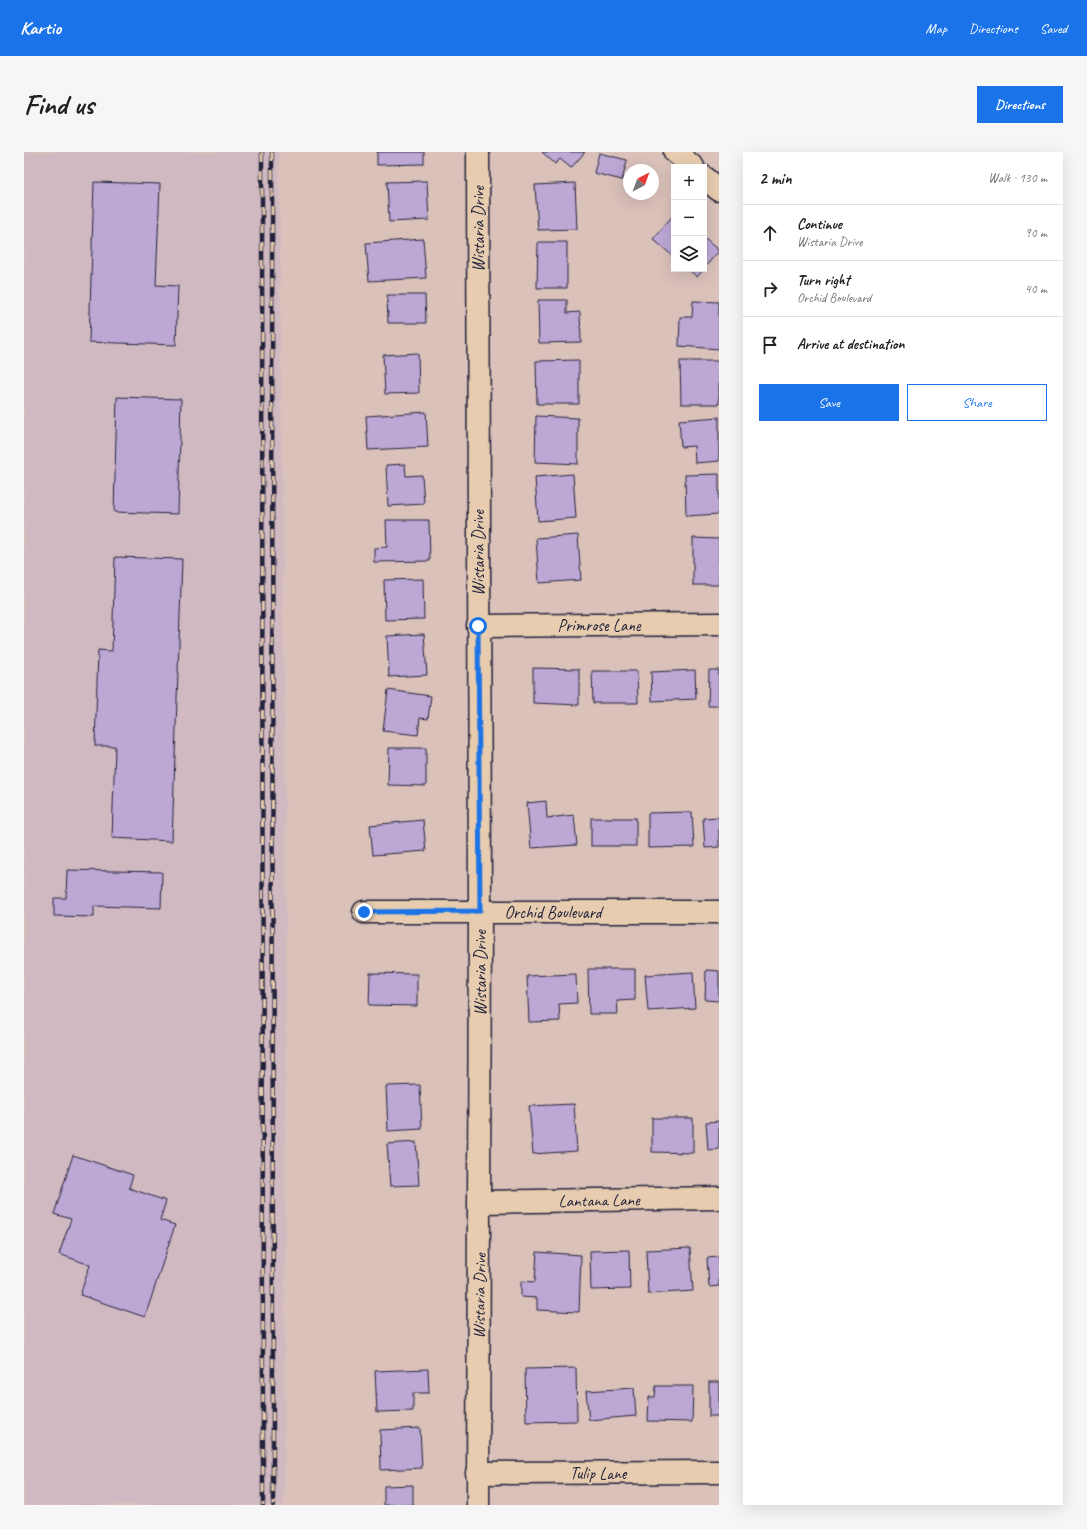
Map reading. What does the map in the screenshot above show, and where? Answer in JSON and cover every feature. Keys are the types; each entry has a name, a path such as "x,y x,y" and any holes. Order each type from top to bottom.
{"street":[{"name":"Wistaria Drive","path":"478,152 478,626 480,911 478,1505"},
{"path":"675,152 689,164"},
{"path":"707,180 719,190"},
{"name":"Primrose Lane","path":"478,626 719,624"},
{"name":"Orchid Boulevard","path":"364,912 719,912"},
{"name":"Lantana Lane","path":"480,1202 719,1198"},
{"name":"Tulip Lane","path":"477,1473 719,1472"}],"shaded area":[{"path":"24,152 279,152 286,931 284,1505 24,1505"}],"building":[{"path":"377,152 424,152 424,164 377,165"},
{"path":"542,152 585,152 571,168 560,159 555,164"},
{"path":"599,153 627,160 626,164 623,164 622,180 594,173"},
{"path":"427,181 429,220 389,222 387,182"},
{"path":"94,182 160,184 156,285 178,286 176,345 89,342"},
{"path":"575,183 577,229 538,230 535,185"},
{"path":"671,218 671,254 653,239"},
{"path":"423,239 426,278 369,281 366,243"},
{"path":"707,241 719,251 707,265"},
{"path":"538,242 567,242 567,288 537,288"},
{"path":"691,272 701,272 697,277"},
{"path":"387,295 425,295 426,323 388,323"},
{"path":"538,300 567,300 567,313 580,312 581,342 539,343"},
{"path":"693,301 719,302 719,349 679,346 680,317 692,317"},
{"path":"418,353 419,393 385,394 383,355"},
{"path":"579,360 579,404 537,404 536,361"},
{"path":"680,361 719,361 719,404 681,404"},
{"path":"117,397 181,399 178,514 114,512"},
{"path":"426,412 428,447 368,450 366,416"},
{"path":"536,416 578,418 578,464 535,462"},
{"path":"719,417 719,461 695,463 694,446 681,447 679,420"},
{"path":"405,464 406,476 422,475 424,504 388,506 386,465"},
{"path":"573,474 576,518 538,521 535,477"},
{"path":"719,474 719,514 686,516 685,475"},
{"path":"386,520 429,520 430,561 374,562 374,548 387,547"},
{"path":"578,535 581,580 539,583 536,538"},
{"path":"693,538 719,539 719,585 693,585"},
{"path":"115,557 182,559 172,841 112,838 115,746 95,746 98,650 112,651"},
{"path":"423,579 424,619 385,620 384,580"},
{"path":"424,634 427,675 389,677 387,636"},
{"path":"533,668 579,669 579,705 533,703"},
{"path":"695,670 696,699 652,701 651,672"},
{"path":"709,670 719,670 719,706 708,706"},
{"path":"592,671 637,671 638,703 593,703"},
{"path":"388,690 431,696 428,719 420,718 418,735 383,731"},
{"path":"389,748 426,748 426,786 388,785"},
{"path":"546,801 547,818 574,815 577,845 531,848 527,803"},
{"path":"692,812 694,847 648,848 648,813"},
{"path":"719,817 719,847 705,848 703,818"},
{"path":"591,818 636,818 636,846 591,846"},
{"path":"423,820 426,851 373,855 370,825"},
{"path":"67,870 162,872 161,908 94,906 94,917 54,916 54,898 66,898"},
{"path":"588,969 635,969 635,1000 617,1001 618,1014 589,1014"},
{"path":"706,970 719,971 719,1001 705,1000"},
{"path":"693,972 695,1008 648,1011 645,975"},
{"path":"370,973 417,974 417,1006 369,1005"},
{"path":"576,974 577,1003 559,1004 560,1021 529,1022 527,976"},
{"path":"420,1085 422,1129 388,1131 386,1086"},
{"path":"574,1104 577,1151 533,1154 529,1106"},
{"path":"652,1118 693,1118 693,1153 652,1152"},
{"path":"719,1121 719,1149 708,1150 706,1122"},
{"path":"416,1142 419,1185 390,1186 387,1144"},
{"path":"73,1155 133,1175 129,1188 166,1201 160,1220 175,1225 145,1317 80,1295 90,1265 59,1254 71,1219 54,1214"},
{"path":"690,1248 693,1291 648,1294 646,1250"},
{"path":"629,1250 630,1289 591,1290 590,1251"},
{"path":"537,1252 581,1255 579,1312 537,1310 537,1298 521,1297 521,1281 535,1282"},
{"path":"719,1257 719,1286 709,1287 707,1258"},
{"path":"576,1368 577,1421 526,1422 525,1369"},
{"path":"428,1369 429,1393 413,1393 413,1411 377,1412 375,1371"},
{"path":"709,1382 719,1382 719,1416 709,1416"},
{"path":"656,1386 693,1386 692,1422 648,1421 649,1397 655,1397"},
{"path":"634,1388 636,1416 589,1420 586,1391"},
{"path":"420,1428 422,1468 381,1470 380,1430"},
{"path":"413,1485 413,1505 384,1505 384,1486"}],"railway":[{"path":"262,152 263,1505"},
{"path":"272,152 273,1505"}],"route":[{"path":"364,912 480,911 478,626"}]}
